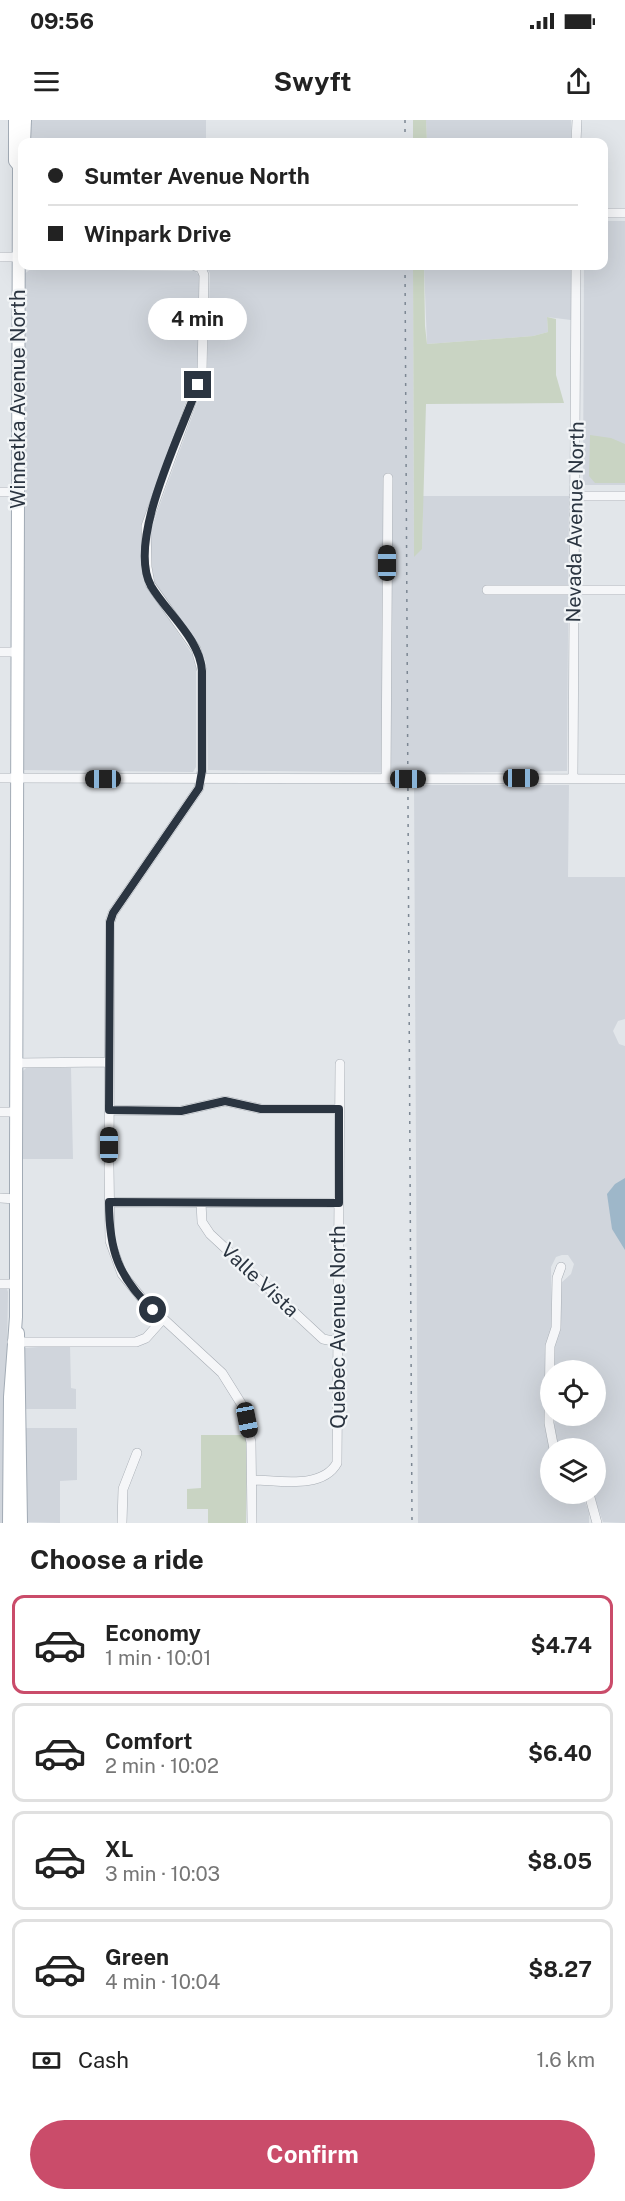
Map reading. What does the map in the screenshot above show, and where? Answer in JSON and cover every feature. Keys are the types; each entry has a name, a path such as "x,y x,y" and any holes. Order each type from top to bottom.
{"main road":[{"name":"Winnetka Avenue North","path":"15,120 15,161 18,162"},
{"path":"24,138 25,120"},
{"name":"Winnetka Avenue North","path":"20,270 16,652 15,1317 21,1523"},
{"name":"Winnetka Avenue North","path":"9,1523 16,1342"}],"street":[{"path":"576,138 577,120"},
{"path":"608,213 625,213"},
{"path":"0,257 18,262"},
{"path":"202,270 204,275 202,373 149,516 147,567 150,584 196,649 202,664 201,779 199,788 113,913 110,922 110,1241 122,1274 132,1289 222,1373 235,1391 249,1427 252,1523"},
{"name":"Nevada Avenue North","path":"573,779 576,270"},
{"path":"386,779 388,478"},
{"path":"0,492 17,492"},
{"path":"574,496 625,496"},
{"path":"487,590 625,590"},
{"path":"0,652 16,652"},
{"path":"0,777 625,780"},
{"path":"16,1062 109,1062"},
{"name":"Quebec Avenue North","path":"252,1480 313,1480 333,1470 338,1454 340,1064"},
{"path":"109,1110 181,1111 225,1101 261,1109 339,1109"},
{"path":"0,1112 16,1112"},
{"path":"0,1198 16,1199"},
{"path":"109,1202 339,1203"},
{"name":"Valle Vista","path":"201,1203 202,1222 210,1234 323,1339 338,1342"},
{"path":"552,1438 549,1423 550,1346 556,1328 557,1278 561,1267"},
{"path":"0,1284 15,1284"},
{"path":"16,1342 136,1342 146,1338 163,1319"},
{"path":"122,1523 123,1489 137,1453"},
{"path":"592,1504 597,1523"}],"shaded area":[{"path":"29,120 206,120 206,138 28,138"},
{"path":"426,120 571,120 571,138 427,138"},
{"path":"608,221 625,221 625,485 583,485 584,270 608,270"},
{"path":"30,270 113,270 195,271 199,275 198,367 142,523 144,582 194,657 196,667 196,767 193,772 23,770 24,274"},
{"path":"208,270 413,270 414,556 422,548 423,496 569,496 567,771 422,773 208,770 206,663 198,644 154,582 151,569 151,529 207,376 210,273"},
{"path":"424,270 571,270 571,320 547,317 548,332 533,336 427,344"},
{"path":"414,785 569,785 568,877 625,877 625,1019 618,1021 613,1031 619,1044 625,1046 625,1523 603,1522 597,1504 606,1504 606,1438 556,1438 555,1426 606,1426 606,1360 554,1360 554,1346 560,1331 561,1283 571,1274 574,1264 568,1255 562,1255 556,1257 551,1267 552,1326 546,1347 546,1360 540,1360 540,1426 545,1426 547,1438 540,1438 540,1504 586,1504 589,1523 418,1523"},
{"path":"26,1068 71,1068 73,1159 23,1159 22,1072"},
{"path":"0,1287 7,1289 8,1292 4,1523 0,1523"},
{"path":"70,1345 71,1388 76,1389 76,1409 25,1409 23,1348"},
{"path":"24,1428 77,1428 77,1480 60,1481 60,1523 26,1522"}],"green space":[{"path":"413,120 426,120 427,138 413,138"},
{"path":"413,270 424,270 427,344 533,336 548,332 547,317 556,319 556,375 564,403 426,404 422,549 414,557"},
{"path":"590,435 611,438 625,444 625,483 595,483 589,476"},
{"path":"201,1435 247,1435 246,1523 208,1523 208,1509 187,1509 187,1489 201,1488"}],"water":[{"path":"625,1178 625,1250 612,1229 607,1194 615,1184"}],"railway":[{"path":"405,120 405,138"},
{"path":"405,270 412,1523"}],"route":[{"path":"153,1310 132,1289 122,1274 110,1241 109,1202 339,1203 339,1109 261,1109 225,1101 181,1111 109,1110 110,922 113,913 138,875 199,788 202,771 202,664 196,649 150,584 147,567 146,526 198,385"}]}
